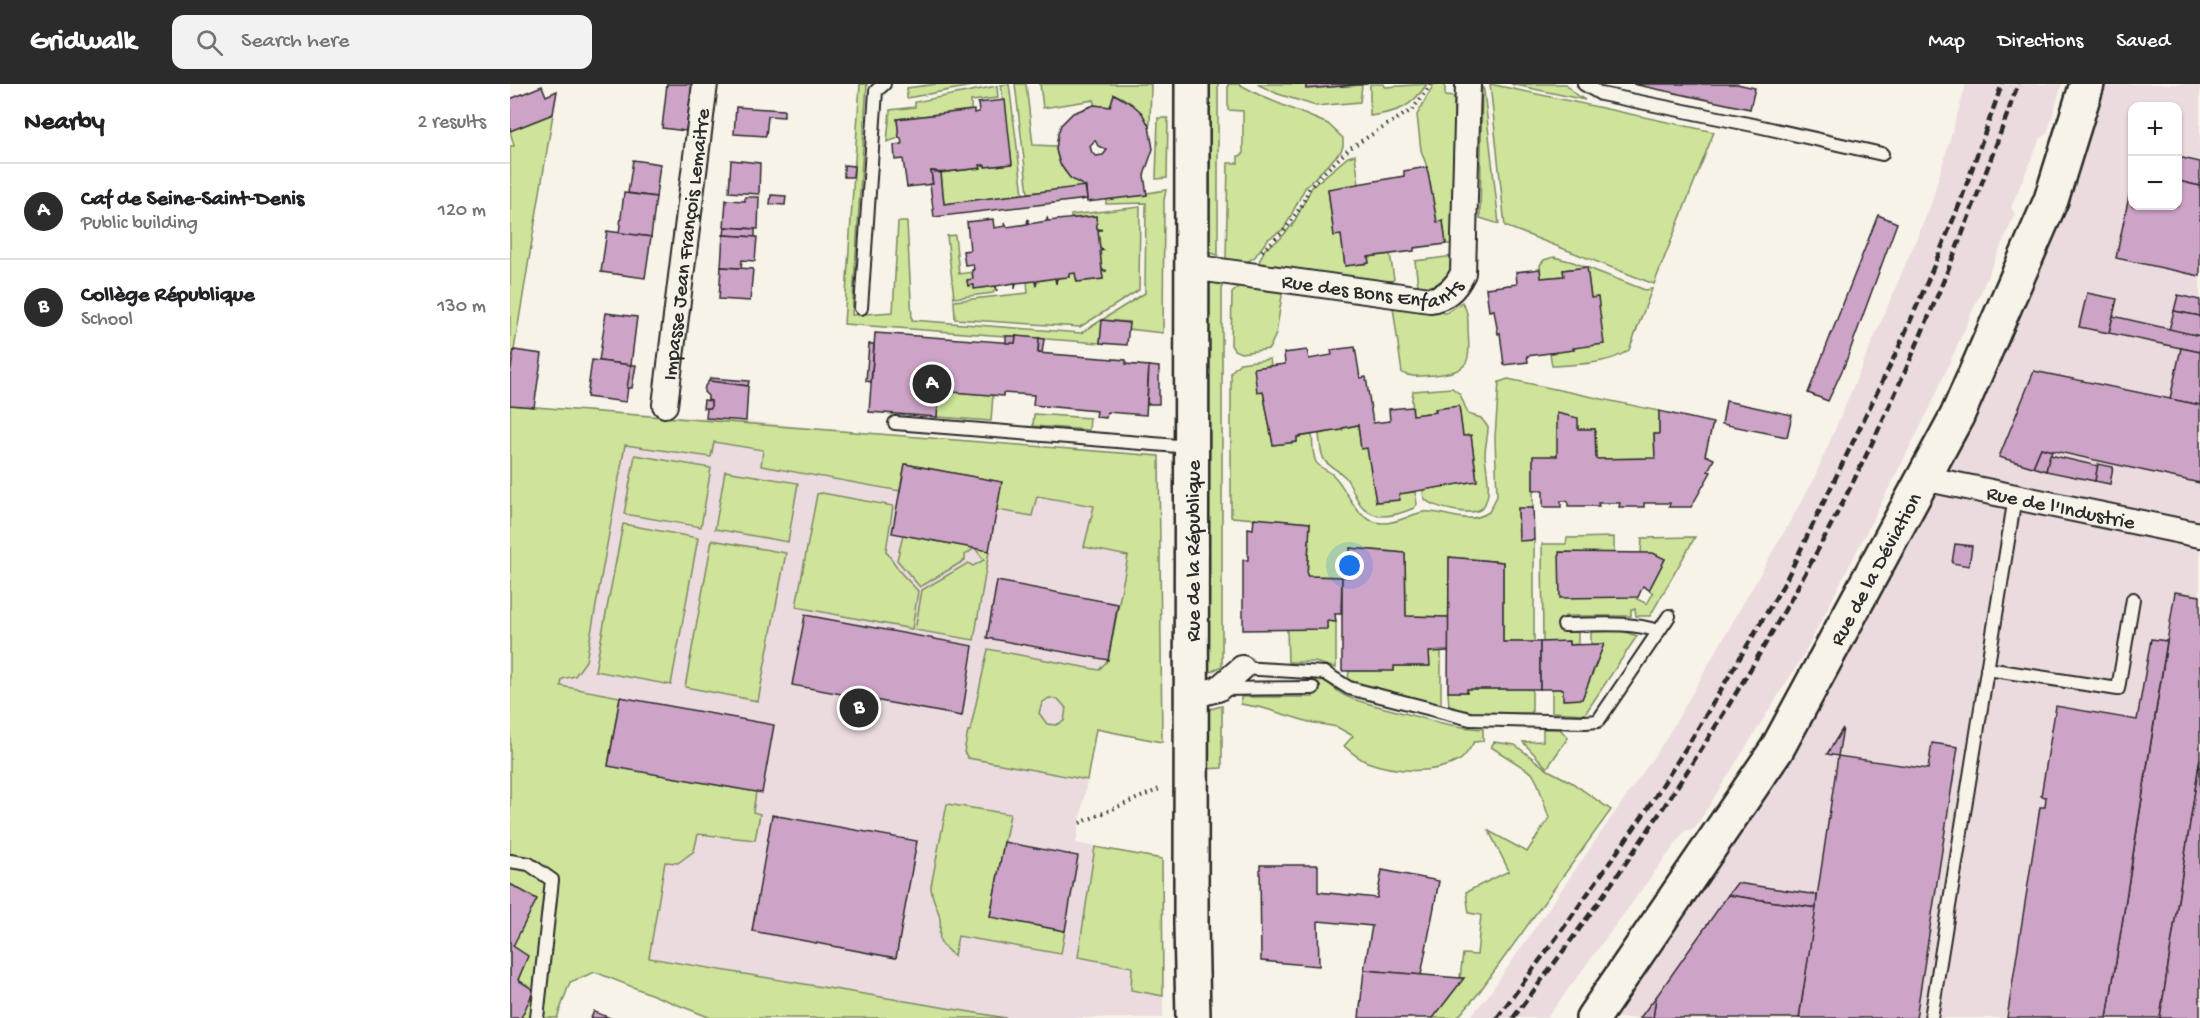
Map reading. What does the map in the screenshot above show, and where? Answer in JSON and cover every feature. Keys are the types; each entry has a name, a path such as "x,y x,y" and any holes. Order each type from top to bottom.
{"main road":[{"name":"Rue de la République","path":"1192,84 1192,448 1205,692 1192,776 1193,1018"},
{"name":"Rue de la Déviation","path":"1593,1018 1778,749 1957,416 2051,200 2087,84"}],"street":[{"name":"Impasse Jean François Lemaitre","path":"665,405 705,84"},
{"name":"Rue des Bons Enfants","path":"1191,267 1430,300 1442,298 1459,281 1463,273 1468,84"},
{"name":"Rue de l'Industrie","path":"1923,478 2200,535"},
{"path":"1205,692 1242,668"}],"lane":[{"path":"861,308 876,91 884,84"},
{"path":"1584,84 1600,94 1882,154"},
{"path":"895,423 1192,448"},
{"path":"1931,1018 2015,497"},
{"path":"1987,669 2118,689 2133,599"},
{"path":"1242,668 1325,673 1349,688 1470,719 1598,721 1669,616"},
{"path":"1564,625 1625,625 1658,631"},
{"path":"1205,692 1313,688"},
{"path":"510,861 529,864 552,880 537,1018"}],"path":[{"path":"1247,274 1264,247 1284,231 1317,179 1350,148 1413,109 1431,84"},
{"path":"1080,823 1192,776"}],"shaded area":[{"path":"1966,84 2062,84 2047,134 2040,139 2011,207 2015,214 1929,410 1803,656 1695,828 1685,831 1547,1018 1469,1018 1487,997 1666,739 1812,483 1930,207"},
{"path":"2087,84 2200,84 2200,1018 1593,1018 1777,749 1957,416"},
{"path":"510,405 746,421 1159,456 1162,742 1096,729 1076,843 1162,859 1163,1018 1006,1018 649,958 665,862 534,831"}],"green space":[{"path":"860,84 867,84 852,315 893,312 898,222 907,222 912,320 1081,333 1145,293 1146,203 1106,204 1106,200 1166,190 1163,333 1128,329 1129,322 1103,320 1100,343 844,324"},
{"path":"937,84 982,84 907,98 907,88"},
{"path":"1009,84 1023,194 944,204 941,173 980,168 980,165 986,167 1012,164 1001,85"},
{"path":"1015,84 1026,84 1033,145 1056,146 1061,166 1074,180 1086,187 1028,193"},
{"path":"1040,84 1151,84 1149,126 1134,107 1125,99 1114,94 1110,107 1094,105 1094,100 1043,108"},
{"path":"1204,84 1218,84 1218,255 1203,251"},
{"path":"1228,84 1239,84 1263,97 1328,124 1343,138 1341,151 1305,188 1284,229 1268,239 1254,258 1246,262 1226,259 1228,163 1238,163 1238,156 1243,155 1243,111 1228,110"},
{"path":"1257,84 1306,84 1306,88 1362,85 1360,102 1316,106 1278,94"},
{"path":"1370,84 1384,84 1385,87 1427,84 1415,99 1403,108 1370,116"},
{"path":"1434,84 1445,84 1445,96 1454,97 1453,244 1446,244 1443,221 1437,222 1427,167 1421,150 1417,115"},
{"path":"1482,84 1484,91 1499,224 1480,218"},
{"path":"1490,84 1714,132 1654,284 1505,226"},
{"path":"1511,84 1566,84 1576,95 1585,100"},
{"path":"997,86 998,98 971,101 971,110 897,119 899,138 887,142 890,110 915,107 915,102"},
{"path":"553,114 510,374 510,146 514,146 510,131"},
{"path":"1158,118 1168,118 1167,178 1156,179"},
{"path":"1355,155 1359,185 1328,189 1334,235 1341,235 1345,266 1369,263 1368,257 1390,254 1394,279 1388,283 1258,264 1265,249 1280,239 1293,224 1312,187 1348,157"},
{"path":"1140,207 1139,290 1080,327 955,319 954,301 1028,293 1027,282 1035,281 1036,286 1037,281 1055,278 1056,283 1057,278 1069,277 1069,274 1075,273 1077,282 1103,279 1102,271 1107,270 1102,270 1100,251 1104,250 1100,249 1098,230 1102,229 1097,229 1096,216 1071,218 1071,215"},
{"path":"955,235 959,274 972,272 973,279 967,280 968,286 974,285 975,289 995,286 993,293 954,298 947,236"},
{"path":"1454,256 1453,269 1441,280 1428,288 1418,285 1415,261"},
{"path":"1554,257 1586,267 1563,270 1564,276 1541,278 1540,265 1544,260"},
{"path":"1587,267 1645,290 1652,289 1629,350 1612,359 1552,366 1550,353 1574,350 1597,297 1591,298"},
{"path":"1222,281 1222,666 1203,676 1203,285"},
{"path":"1242,283 1283,289 1276,334 1269,349 1241,353 1234,350 1231,345 1232,293"},
{"path":"1462,302 1467,311 1469,350 1466,363 1462,368 1434,375 1410,376 1402,373 1393,307 1446,313"},
{"path":"1270,359 1271,366 1257,392 1263,391 1273,445 1297,442 1297,437 1312,435 1316,462 1334,476 1359,511 1373,521 1389,523 1425,512 1474,518 1489,512 1497,496 1495,437 1499,382 1508,379 1659,411 1659,434 1654,434 1655,458 1596,459 1595,429 1578,429 1558,458 1533,457 1533,508 1518,509 1519,540 1534,540 1534,642 1503,642 1503,562 1449,557 1449,617 1406,616 1405,553 1350,548 1350,577 1307,576 1310,523 1231,517 1231,372 1240,363"},
{"path":"1452,388 1460,394 1468,414 1481,418 1488,427 1485,455 1488,495 1483,507 1472,512 1436,506 1423,495 1423,490 1477,481 1471,436 1463,436 1459,406 1413,415 1413,391"},
{"path":"939,391 993,395 991,421 937,417"},
{"path":"510,405 1159,456 1162,742 1096,729 1087,780 968,758 964,752 988,649 1099,670 1108,660 1128,556 1084,547 1094,506 1037,496 1032,516 997,510 1001,482 905,464 900,491 761,466 763,450 714,442 711,457 625,445 586,661 575,676 562,679 561,686 620,697 608,766 756,792 753,812 760,814 755,840 698,834 694,851 678,863 665,862 649,958 1006,1018 711,1018 595,972 570,982 557,1018 510,1018","holes":["1049,698 1058,699 1066,708 1064,721 1056,725 1047,724 1039,713 1042,703"]},
{"path":"1034,414 1090,418 1089,430 1033,426"},
{"path":"1358,425 1361,449 1367,448 1376,502 1399,500 1399,494 1415,492 1417,504 1414,508 1398,514 1382,516 1368,512 1362,507 1346,478 1325,461 1319,434"},
{"path":"635,455 711,468 701,527 624,514"},
{"path":"725,471 798,483 788,542 715,529"},
{"path":"817,494 893,506 886,551 901,573 918,591 912,629 796,607"},
{"path":"623,524 698,538 671,685 595,671"},
{"path":"903,535 975,548 965,555 965,560 920,587 897,560"},
{"path":"1614,537 1614,553 1637,599 1647,604 1653,593 1649,590 1665,559 1641,553 1642,538 1695,537 1650,616 1636,616 1635,609 1631,609 1631,616 1565,616 1564,632 1578,632 1578,644 1543,642 1542,544 1566,544 1567,538"},
{"path":"712,540 786,553 758,701 685,687"},
{"path":"975,548 989,551 974,640 915,630 922,590 968,563 973,566 984,560"},
{"path":"1327,621 1336,622 1336,668 1315,662 1288,662 1287,629 1327,628"},
{"path":"1622,631 1637,636 1585,714 1552,712 1552,689 1563,689 1564,700 1582,699 1604,644 1591,644 1591,632"},
{"path":"1441,651 1441,705 1348,680 1349,671 1394,670 1394,666 1429,666 1429,652"},
{"path":"1313,678 1324,680 1343,695 1364,703 1449,725 1483,729 1483,741 1474,742 1460,760 1450,765 1426,770 1401,770 1367,762 1352,753 1344,746 1353,736 1337,727 1241,704 1241,697 1313,697"},
{"path":"1467,689 1532,689 1532,713 1475,714 1449,707 1448,692 1467,692"},
{"path":"1222,706 1222,768 1204,769 1204,714 1210,709"},
{"path":"1543,729 1560,729 1568,738 1547,768 1523,742 1543,741"},
{"path":"1494,742 1515,745 1548,770 1571,782 1611,810 1477,995 1457,1018 1433,1018 1463,979 1460,978 1463,954 1477,955 1481,915 1469,913 1466,892 1509,871 1489,831 1527,852 1549,818 1532,773 1491,747"},
{"path":"947,804 1010,814 990,916 1065,931 1061,954 958,936 954,956 942,944 939,935 939,914 931,886"},
{"path":"1095,847 1162,859 1163,996 1131,990 1132,967 1078,957"}],"building":[{"path":"667,84 692,84 686,131 662,128"},
{"path":"1306,84 1368,84 1306,89"},
{"path":"1633,84 1737,84 1755,88 1750,109"},
{"path":"542,86 546,96 557,91 553,114 510,131 510,99"},
{"path":"1114,94 1132,104 1142,113 1149,126 1153,149 1144,175 1147,195 1087,202 1086,187 1070,178 1060,164 1056,150 1058,134 1061,125 1073,113 1094,105 1110,107","holes":["1095,140 1098,146 1107,150 1103,155 1096,156 1092,153 1090,146"]},
{"path":"1005,100 1012,164 985,167 985,165 980,165 981,168 937,173 931,171 933,184 907,187 903,159 895,160 894,145 902,144 897,119 974,110 974,113 979,112 978,103"},
{"path":"736,107 784,110 784,117 768,116 766,136 734,134"},
{"path":"2182,158 2200,162 2200,186 2182,182"},
{"path":"633,160 660,164 656,197 628,193"},
{"path":"731,160 760,163 759,194 729,192"},
{"path":"844,165 854,166 853,177 844,177"},
{"path":"1427,167 1437,222 1443,221 1446,244 1368,257 1369,263 1345,266 1341,235 1334,236 1328,189 1404,176 1404,171"},
{"path":"931,171 941,173 944,204 1085,186 1087,199 934,217 930,184 933,184"},
{"path":"2182,182 2200,186 2200,276 2116,258 2128,201 2128,210 2182,210"},
{"path":"624,193 656,197 651,237 619,233"},
{"path":"771,195 786,196 785,205 770,204"},
{"path":"745,197 759,197 758,229 724,227 726,200 745,201"},
{"path":"1878,215 1897,223 1845,364 1828,401 1808,393"},
{"path":"1096,216 1097,229 1102,230 1098,230 1100,249 1104,250 1100,251 1102,270 1107,271 1102,271 1103,279 1077,282 1075,273 1069,274 1069,277 1057,278 1056,284 1055,278 1037,281 1036,286 1035,281 1016,283 1015,289 1015,283 996,286 997,291 995,286 974,289 974,285 968,286 967,280 973,279 972,270 974,270 973,264 965,265 963,251 970,250 967,222 993,219 994,228 1006,226 1005,222 1007,227 1027,224 1028,219 1029,224 1047,221 1047,217 1048,221"},
{"path":"725,227 755,229 755,237 724,235"},
{"path":"607,231 651,237 645,278 601,272"},
{"path":"723,235 757,237 755,261 742,260 741,268 721,267"},
{"path":"721,267 753,269 750,301 719,299"},
{"path":"1587,267 1591,298 1598,297 1604,344 1527,356 1528,362 1504,365 1500,333 1498,334 1494,310 1489,311 1486,288 1517,284 1516,272 1540,269 1541,278 1564,276 1563,270"},
{"path":"2087,293 2117,299 2109,333 2079,327"},
{"path":"2178,295 2200,300 2200,316 2174,311"},
{"path":"2174,311 2200,316 2200,336 2169,330"},
{"path":"606,313 637,317 631,365 599,361"},
{"path":"2113,316 2200,336 2200,352 2109,333"},
{"path":"1102,320 1129,323 1127,345 1100,343"},
{"path":"875,333 1015,343 1016,336 1039,338 1038,353 1126,360 1126,364 1149,366 1146,415 1107,412 1106,418 1096,417 1097,411 1033,405 1034,395 1003,393 1003,396 939,391 937,417 869,412"},
{"path":"1006,336 1016,336 1015,343 1006,343"},
{"path":"1039,338 1044,339 1042,353 1038,353"},
{"path":"869,344 874,344 871,382 866,381"},
{"path":"1355,347 1360,378 1366,377 1373,423 1390,421 1389,409 1412,407 1413,415 1459,406 1463,436 1471,435 1477,481 1399,494 1400,500 1376,502 1367,448 1361,449 1358,425 1342,428 1342,430 1297,437 1297,442 1273,445 1263,391 1257,392 1254,368 1285,364 1284,353 1307,350 1309,359 1332,355 1331,350"},
{"path":"2181,348 2200,352 2200,405 2170,399"},
{"path":"514,350 542,354 534,407 510,405 510,374"},
{"path":"592,360 631,365 626,402 587,397"},
{"path":"631,365 636,365 632,388 627,388"},
{"path":"1149,366 1159,367 1159,404 1147,404"},
{"path":"2034,371 2200,405 2200,483 2041,448 2033,467 1999,457"},
{"path":"710,378 749,381 748,386 709,381"},
{"path":"709,381 748,386 746,421 706,418 707,408 711,408 711,401 704,392"},
{"path":"704,400 711,401 711,408 703,408"},
{"path":"1726,401 1792,415 1787,437 1722,424"},
{"path":"1659,411 1713,423 1705,455 1714,459 1708,471 1711,472 1691,507 1669,507 1670,503 1644,503 1644,507 1619,507 1620,503 1568,506 1568,501 1561,501 1561,507 1543,507 1543,490 1533,490 1533,456 1557,456 1557,413 1578,418 1578,429 1595,429 1596,459 1655,458 1654,434 1659,434"},
{"path":"2041,448 2052,451 2046,471 2033,467"},
{"path":"2050,455 2098,466 2095,481 2046,471"},
{"path":"905,464 1002,482 989,551 892,533"},
{"path":"2098,464 2113,467 2110,484 2095,481"},
{"path":"1518,508 1533,508 1534,540 1519,541"},
{"path":"1254,518 1310,523 1307,576 1342,577 1341,614 1335,614 1336,622 1327,621 1327,629 1243,630 1243,560 1248,560 1248,528 1253,529"},
{"path":"1955,544 1972,546 1969,566 1952,563"},
{"path":"1350,548 1405,553 1406,616 1449,617 1449,651 1429,652 1430,666 1394,666 1394,671 1342,671 1342,577 1350,577"},
{"path":"1559,552 1653,553 1665,559 1649,590 1643,586 1638,597 1560,598"},
{"path":"1449,557 1503,562 1503,642 1540,642 1540,689 1467,689 1467,692 1448,692"},
{"path":"997,581 1118,604 1108,660 987,638"},
{"path":"2175,592 2200,596 2200,758 2160,1018 2107,1018"},
{"path":"805,615 973,646 962,716 792,685"},
{"path":"2151,639 2167,641 2107,1018 2007,1018 2040,807 2045,807 2046,797 2041,796 2056,706 2137,720"},
{"path":"1569,641 1569,645 1604,644 1582,699 1563,700 1563,689 1540,689 1540,642"},
{"path":"620,697 774,725 762,793 608,766"},
{"path":"1843,728 1838,756 1827,754"},
{"path":"1932,743 1958,747 1916,1018 1799,1018 1838,756 1928,769"},
{"path":"2200,758 2200,1018 2160,1018"},
{"path":"772,815 917,841 896,958 752,931"},
{"path":"1004,842 1078,856 1065,931 990,917"},
{"path":"1260,865 1318,865 1318,892 1377,898 1382,870 1439,881 1421,975 1364,970 1372,926 1318,921 1319,966 1261,961"},
{"path":"1737,883 1817,895 1816,908 1728,895"},
{"path":"510,884 537,899 513,946 528,956 518,980 534,990 521,1018 510,1018"},
{"path":"1728,895 1816,908 1799,1018 1653,1018 1656,997"},
{"path":"1364,970 1464,978 1433,1018 1359,1018"},
{"path":"1656,997 1653,1018 1640,1018 1648,1007"},
{"path":"595,1012 610,1018 591,1018"}],"railway":[{"path":"1497,1018 1646,811 1785,582 1899,347 1960,203 2002,84"},
{"path":"1513,1018 1606,892 1693,762 1775,628 1813,559 1873,441 1919,340 1960,239 2018,84"}],"place":[{"name":"Caf de Seine-Saint-Denis","path":"932,384"},
{"name":"Collège République","path":"859,708"}]}
